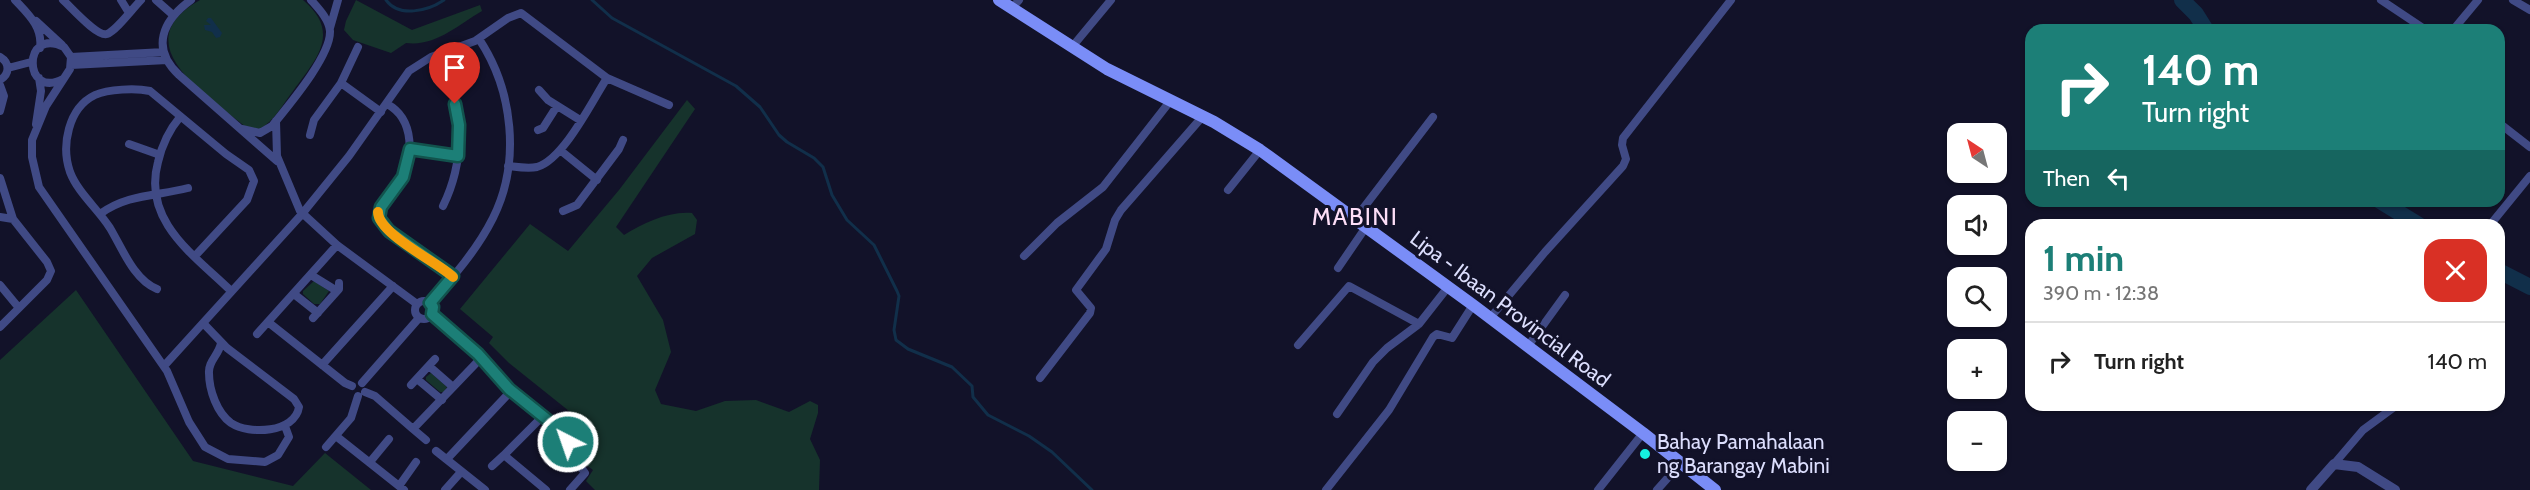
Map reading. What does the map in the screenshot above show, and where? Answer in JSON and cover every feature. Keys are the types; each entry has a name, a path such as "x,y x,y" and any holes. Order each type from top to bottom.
{"main road":[{"name":"Lipa - Ibaan Provincial Road","path":"999,0 1016,4 1071,47 1107,69 1203,116 1260,150 1528,346 1716,490"}],"street":[{"path":"15,0 33,20 47,29 64,47 71,61"},
{"path":"63,0 101,35 110,33 141,0"},
{"path":"121,0 129,13"},
{"path":"156,0 173,15"},
{"path":"191,0 173,15 164,35 166,56 179,75 279,163"},
{"path":"310,0 330,28"},
{"path":"242,129 260,133 268,129 323,58 338,0"},
{"path":"1071,47 1111,0"},
{"path":"1490,318 1552,243 1623,166 1626,159 1622,145 1623,138 1731,0"},
{"path":"2458,24 2478,0"},
{"path":"2513,0 2530,10"},
{"path":"2385,1 2418,24"},
{"path":"164,366 302,214 414,67 431,57 479,39 513,14 521,14 607,78 669,105"},
{"path":"33,20 41,37 40,48"},
{"path":"430,303 468,257 492,220 508,166 510,132 504,94 496,69 479,39"},
{"path":"36,128 41,91 39,78 32,62 33,55 40,48 52,43 64,47"},
{"path":"310,135 314,120 341,83 358,47"},
{"path":"71,61 166,56"},
{"path":"0,57 7,62 8,68 7,74 0,80"},
{"path":"71,61 32,140 32,157 36,177 43,194 164,366 196,436 205,447 217,455 243,461 269,461 278,455 288,441 285,426"},
{"path":"8,68 32,62"},
{"path":"39,78 53,83 63,79"},
{"path":"508,166 536,167 560,150 607,78"},
{"path":"341,83 384,108 399,112 408,132 410,149 403,177 375,216 389,231 453,276"},
{"path":"0,85 4,96 0,111"},
{"path":"157,289 140,276 100,214 75,182 68,162 68,130 82,106 98,94 146,90 249,170 254,181 247,200 195,256"},
{"path":"539,90 557,106 580,120"},
{"path":"1024,256 1057,223 1103,187 1171,100"},
{"path":"443,206 453,181 458,156 459,125 455,104"},
{"path":"538,130 543,128 557,106"},
{"path":"1040,378 1090,313 1091,308 1076,290 1106,249 1115,220 1148,178 1203,116"},
{"path":"180,117 168,135 160,155 154,195 167,225 231,291"},
{"path":"1355,219 1433,117"},
{"path":"276,121 275,143 279,163 302,214 337,245 417,304"},
{"path":"2505,128 2530,147"},
{"path":"562,210 577,205 620,149 623,140"},
{"path":"129,144 160,155"},
{"path":"410,149 458,156"},
{"path":"560,150 597,180"},
{"path":"1228,190 1260,150"},
{"path":"2505,207 2530,176"},
{"path":"0,177 14,219 47,262 51,271 46,280 0,327"},
{"path":"100,214 132,197 188,188"},
{"path":"2495,219 2505,207"},
{"path":"0,217 14,219"},
{"path":"1338,268 1366,227"},
{"path":"256,334 337,245"},
{"path":"294,294 315,316 338,287 311,275"},
{"path":"0,285 19,308"},
{"path":"322,365 393,286"},
{"path":"1298,345 1349,286 1419,324"},
{"path":"1337,414 1373,362 1387,348 1419,324 1448,287"},
{"path":"1528,346 1565,295"},
{"path":"424,301 430,303 433,307 432,314 426,319 419,318 415,309 417,304 424,301"},
{"path":"1326,490 1389,410 1433,337 1437,334 1452,338 1473,305"},
{"path":"432,314 482,357 511,391 567,437"},
{"path":"326,447 351,418 362,390 419,318"},
{"path":"268,322 352,386 357,382 362,390 375,396 426,440"},
{"path":"204,324 221,343 297,403 299,407 296,416 285,426 270,429 241,427 233,424 221,412 208,372 221,343"},
{"path":"413,429 482,357"},
{"path":"435,359 414,382 442,400"},
{"path":"429,366 453,387"},
{"path":"447,459 511,391"},
{"path":"2311,490 2363,430 2389,411"},
{"path":"492,466 543,416"},
{"path":"567,437 575,435 585,426"},
{"path":"1598,490 1643,433"},
{"path":"336,436 401,488 416,462"},
{"path":"567,437 565,453 585,473 570,490"},
{"path":"370,462 389,439"},
{"path":"436,451 484,490"},
{"path":"504,455 546,490"},
{"path":"1657,490 1681,462"},
{"path":"2334,464 2358,467 2395,490"},
{"path":"445,490 461,472"}],"green space":[{"path":"200,0 303,0 315,12 321,24 323,35 317,57 278,112 260,129 247,128 212,101 194,85 170,51 169,34 178,17"},
{"path":"356,0 412,30 480,5 482,11 436,38 427,42 406,43 391,53 353,40 344,30"},
{"path":"687,100 695,109 616,227 624,235 648,222 674,214 692,213 697,220 695,234 652,258 637,276 663,320 671,352 655,390 661,404 696,411 725,401 756,400 789,412 810,401 818,405 818,413 810,439 820,460 819,490 595,490 586,481 593,470 573,455 571,445 581,438 589,427 509,363 489,343 493,337 460,309 530,224 568,251 619,190"},
{"path":"314,281 329,291 320,304 314,304 303,294 303,291"},
{"path":"76,290 193,461 293,486 325,453 371,490 0,490 0,360"},
{"path":"431,373 447,387 444,392 440,392 426,380"}],"water":[{"path":"211,18 222,33 220,37 216,38 212,32 205,30 204,25 211,25 206,21"}],"waterway":[{"path":"386,0 392,6 406,11 422,10 444,0"},
{"path":"592,0 612,18 736,86 760,107 779,135 814,158 823,167 832,195 847,220 874,245 897,291 899,296 894,330 896,340 908,349 952,367 972,386 973,397 988,415 1029,436 1052,452 1092,490"},
{"path":"2182,0 2202,24"},
{"path":"2390,207 2409,219"},
{"path":"2505,274 2530,287"}],"slow traffic":[{"path":"378,212 380,221 389,231 453,277"}],"place":[{"name":"Bahay Pamahalaan ng Barangay Mabini","path":"1645,454"}],"district":[{"name":"MABINI","path":"1355,217"}],"route":[{"path":"455,104 459,125 458,156 410,149 403,177 381,207 378,216 389,231 453,276 430,303 433,307 432,314 472,347 509,389 565,434 568,442"}]}
